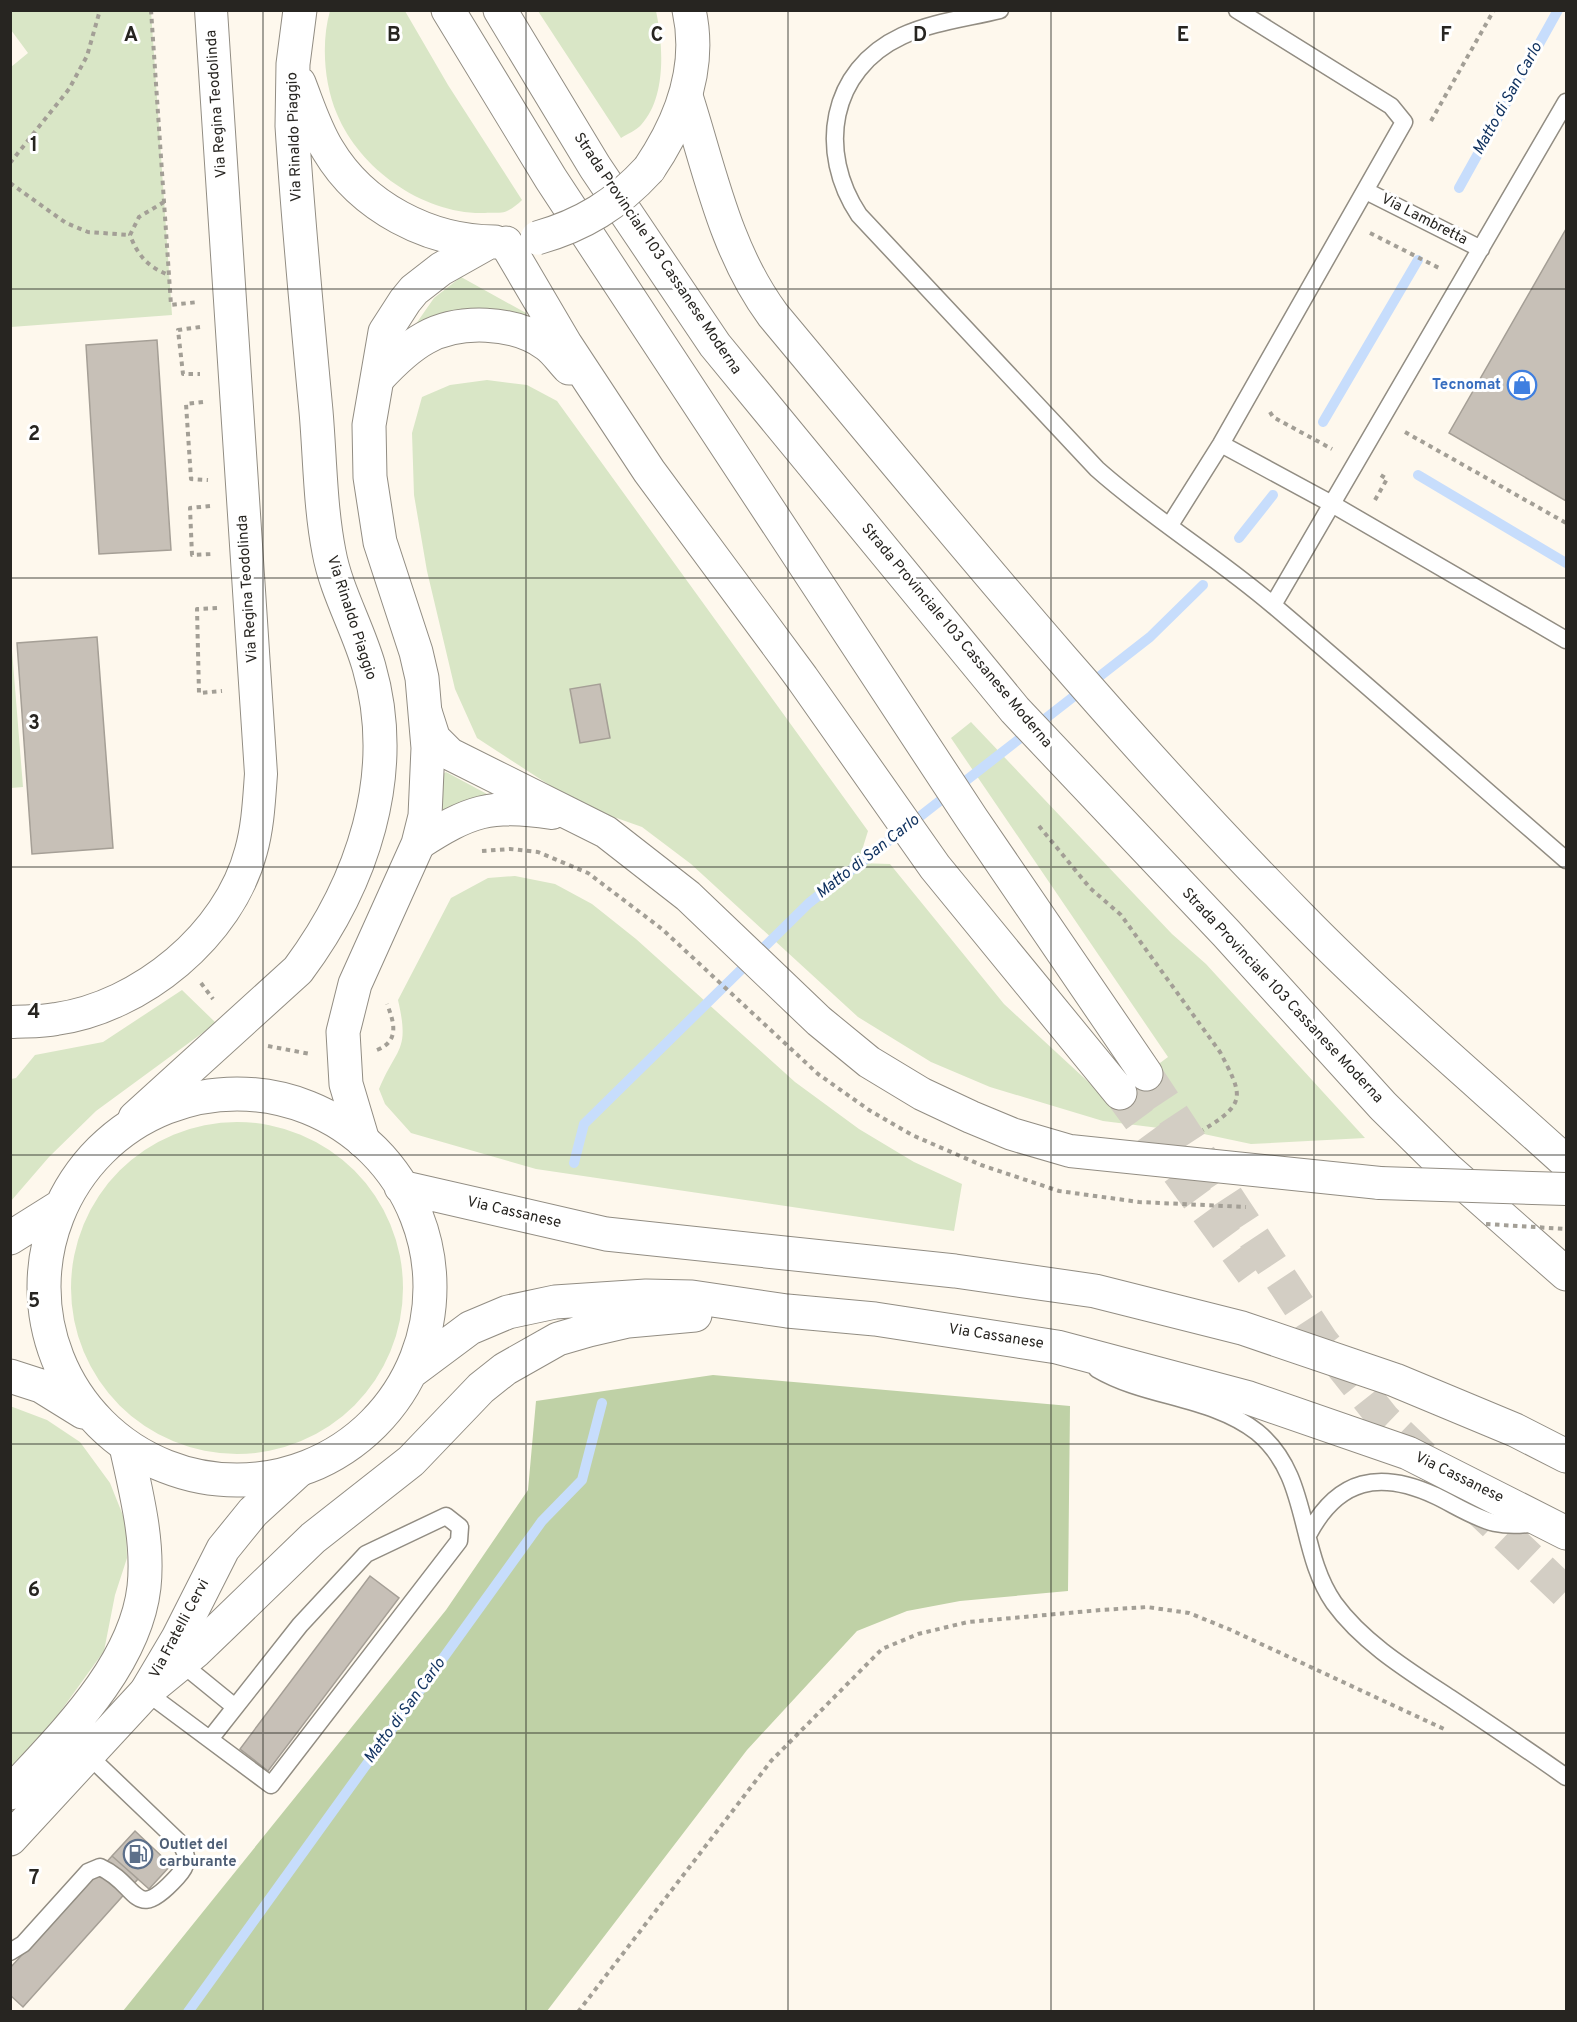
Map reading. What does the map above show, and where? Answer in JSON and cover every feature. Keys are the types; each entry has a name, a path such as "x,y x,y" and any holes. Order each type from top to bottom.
{"main road":[{"name":"Via Rinaldo Piaggio","path":"97,1421 77,1396 60,1365 45,1316 43,1287 45,1258 51,1232 61,1206 74,1182 90,1160 298,970 320,941 343,899 361,857 374,811 380,768 379,724 370,668 329,552 295,177 292,64 300,10"},
{"path":"448,10 591,239 972,819 1146,1074"},
{"name":"Strada Provinciale 103 Cassanese Moderna","path":"500,10 590,158 716,345 1016,710 1226,933 1383,1106 1444,1167 1566,1274"},
{"path":"363,1141 346,1084 345,1023 356,984 418,844 425,816 427,781 425,708 416,652 390,579 374,508 369,425 385,332 414,290 441,269 511,241 564,230 604,210 630,189 649,169 673,131 686,96 698,17"},
{"path":"292,64 312,121 329,152 350,178 375,202 405,221 453,238 511,241"},
{"path":"686,96 706,169 739,260 752,286 773,315 1065,663 1215,830 1301,919 1393,1007 1566,1162"},
{"path":"511,241 566,345 649,471 802,678 935,867 1120,1093"},
{"path":"378,377 406,350 432,334 460,327 500,327 546,344 610,411"},
{"path":"10,1376 41,1386 97,1421 126,1446 166,1467 204,1478 249,1481 298,1472 340,1451 364,1434 394,1400 411,1372 427,1323 429,1270 420,1226 402,1187 363,1141 315,1111 265,1096 235,1094 208,1096 185,1101 135,1118"},
{"name":"Via Cassanese","path":"402,1187 606,1234 955,1271 1095,1291 1242,1328 1395,1380 1515,1430 1566,1456"},
{"path":"10,1238 61,1206"},
{"name":"Via Cassanese","path":"411,1372 470,1328 508,1312 555,1302 646,1296 692,1298 787,1311 875,1319 1057,1347 1249,1398 1408,1453 1556,1528"},
{"path":"146,1692 181,1663 314,1538 411,1461 481,1388 535,1350 558,1339 628,1321 787,1311"},
{"path":"10,1793 76,1720 99,1689 130,1636 144,1588 144,1554 142,1525 126,1446"},
{"name":"Via Fratelli Cervi","path":"10,1839 146,1692 178,1638 223,1550 254,1512 298,1472"}],"street":[{"name":"Via Regina Teodolinda","path":"10,1022 57,1019 100,1006 143,986 183,959 214,923 240,879 257,825 261,774 211,10"},
{"path":"425,708 434,738 450,754 606,832 645,859 819,1021 870,1062 922,1094 1012,1134 1070,1151 1380,1183 1566,1190"},
{"path":"418,844 456,819 480,812 526,809 573,816"}],"lane":[{"path":"1000,10 909,33 888,43 863,65 844,93 835,127 835,158 842,184 859,215 1097,469 1139,506 1170,525 1273,605 1566,860"},
{"path":"1170,525 1221,444 1404,122 1391,106 1238,10"},
{"path":"1273,605 1566,102"},
{"name":"Via Lambretta","path":"1366,192 1481,249"},
{"path":"1221,444 1332,504 1566,640"},
{"path":"1057,1347 1113,1379 1201,1405 1231,1417 1255,1431 1274,1449 1288,1471 1299,1497 1312,1558 1320,1579 1348,1621 1405,1668 1566,1777"},
{"path":"1308,1535 1318,1516 1331,1501 1348,1489 1382,1481 1402,1484 1434,1495 1497,1523 1556,1528"},
{"path":"146,1692 271,1785 459,1541 460,1527 446,1516 366,1554 300,1625 210,1738"},
{"path":"181,1663 235,1707"},
{"path":"10,1952 23,1944 88,1872 100,1867 111,1872 139,1898 148,1901 159,1897 186,1868 188,1856 182,1844 88,1755"}],"path":[{"path":"10,163 69,89 87,56 100,10"},
{"path":"151,10 171,305 204,302"},
{"path":"10,183 66,223 88,232 130,235"},
{"path":"130,235 139,218 164,202"},
{"path":"1348,222 1462,280"},
{"path":"130,235 137,252 150,266 169,275"},
{"path":"200,372 183,374 178,330 206,327"},
{"path":"203,404 186,404 191,479 207,478 208,488"},
{"path":"1382,418 1566,524"},
{"path":"209,497 210,506 190,508 192,555 222,554"},
{"path":"225,608 197,609 199,693 227,691"},
{"path":"1039,826 1090,888 1121,915 1220,1052 1233,1076 1238,1094 1235,1106 1225,1116 1199,1133"},
{"path":"474,853 510,849 538,852 572,865 612,889 701,964 753,1014"},
{"path":"183,959 220,1007"},
{"path":"262,1045 317,1055"},
{"path":"578,2012 771,1761 882,1649 918,1634 968,1622 1124,1608 1147,1607 1189,1613 1466,1738 1490,1725"}],"green space":[{"path":"11,10 151,11 172,315 11,327 11,67 28,53 11,30"},
{"path":"330,11 405,11 448,85 522,200 511,209 502,212 462,212 418,197 397,185 378,170 361,153 348,134 337,114 329,90 325,63 325,36"},
{"path":"538,11 656,11 661,54 659,85 649,113 639,127 621,138"},
{"path":"461,277 526,313 526,319 411,331 434,298"},
{"path":"487,380 527,385 557,401 868,831 858,863 890,864 1004,1004 1109,1101 1168,1057 951,738 971,722 1172,934 1206,964 1365,1138 1251,1144 1199,1133 1103,1121 990,1087 931,1062 858,1017 691,864 642,827 580,805 477,738 455,689 427,571 414,495 412,433 422,397 450,385"},
{"path":"11,638 23,787 10,788"},
{"path":"446,772 487,794 485,797 440,812 443,774"},
{"path":"515,876 555,884 592,904 636,939 795,1082 859,1129 914,1162 962,1184 954,1231 536,1169 411,1133 385,1104 379,1089 402,1040 403,1030 398,1000 451,898 488,878"},
{"path":"182,990 216,1023 96,1111 49,1157 11,1201 11,1079 16,1078 35,1055 103,1042"},
{"path":"237,1122 269,1125 301,1134 329,1150 355,1170 375,1196 391,1224 400,1256 403,1288 400,1320 391,1352 375,1380 355,1406 329,1426 301,1442 269,1451 237,1454 205,1451 173,1442 145,1426 119,1406 99,1380 83,1352 74,1320 71,1288 74,1256 83,1224 99,1196 119,1170 145,1150 173,1134 205,1125"},
{"path":"713,1375 1070,1406 1068,1591 960,1601 907,1611 857,1631 747,1750 547,2011 123,2011 446,1610 528,1490 536,1401"},
{"path":"10,1406 47,1420 80,1442 110,1483 126,1523 127,1558 115,1595 104,1651 55,1719 10,1773"}],"building":[{"name":"Tecnomat","path":"1566,229 1566,501 1449,433"},
{"path":"157,340 171,550 99,554 86,345"},
{"path":"97,637 113,848 32,854 17,643"},
{"path":"600,684 610,738 580,743 570,689"},
{"path":"370,1576 399,1598 268,1771 240,1749"},
{"path":"135,1831 171,1865 149,1889 112,1856"},
{"path":"112,1856 138,1879 23,2007 10,1995 10,1968"}],"waterway":[{"name":"Matto di San Carlo","path":"1459,188 1558,10"},
{"name":"Matto di San Carlo","path":"1323,422 1418,260"},
{"path":"1418,475 1566,563"},
{"name":"Matto di San Carlo","path":"1239,538 1273,495"},
{"name":"Matto di San Carlo","path":"574,1163 584,1124 809,903 1150,637 1203,585"},
{"name":"Matto di San Carlo","path":"188,2012 542,1521 582,1480 602,1403"}],"tunnel":[{"path":"1146,1074 1322,1341 1384,1419 1566,1593"},
{"path":"1120,1093 1252,1273"}],"place":[{"name":"Tecnomat","path":"1522,385"},
{"name":"Outlet del carburante","path":"138,1854"}]}
